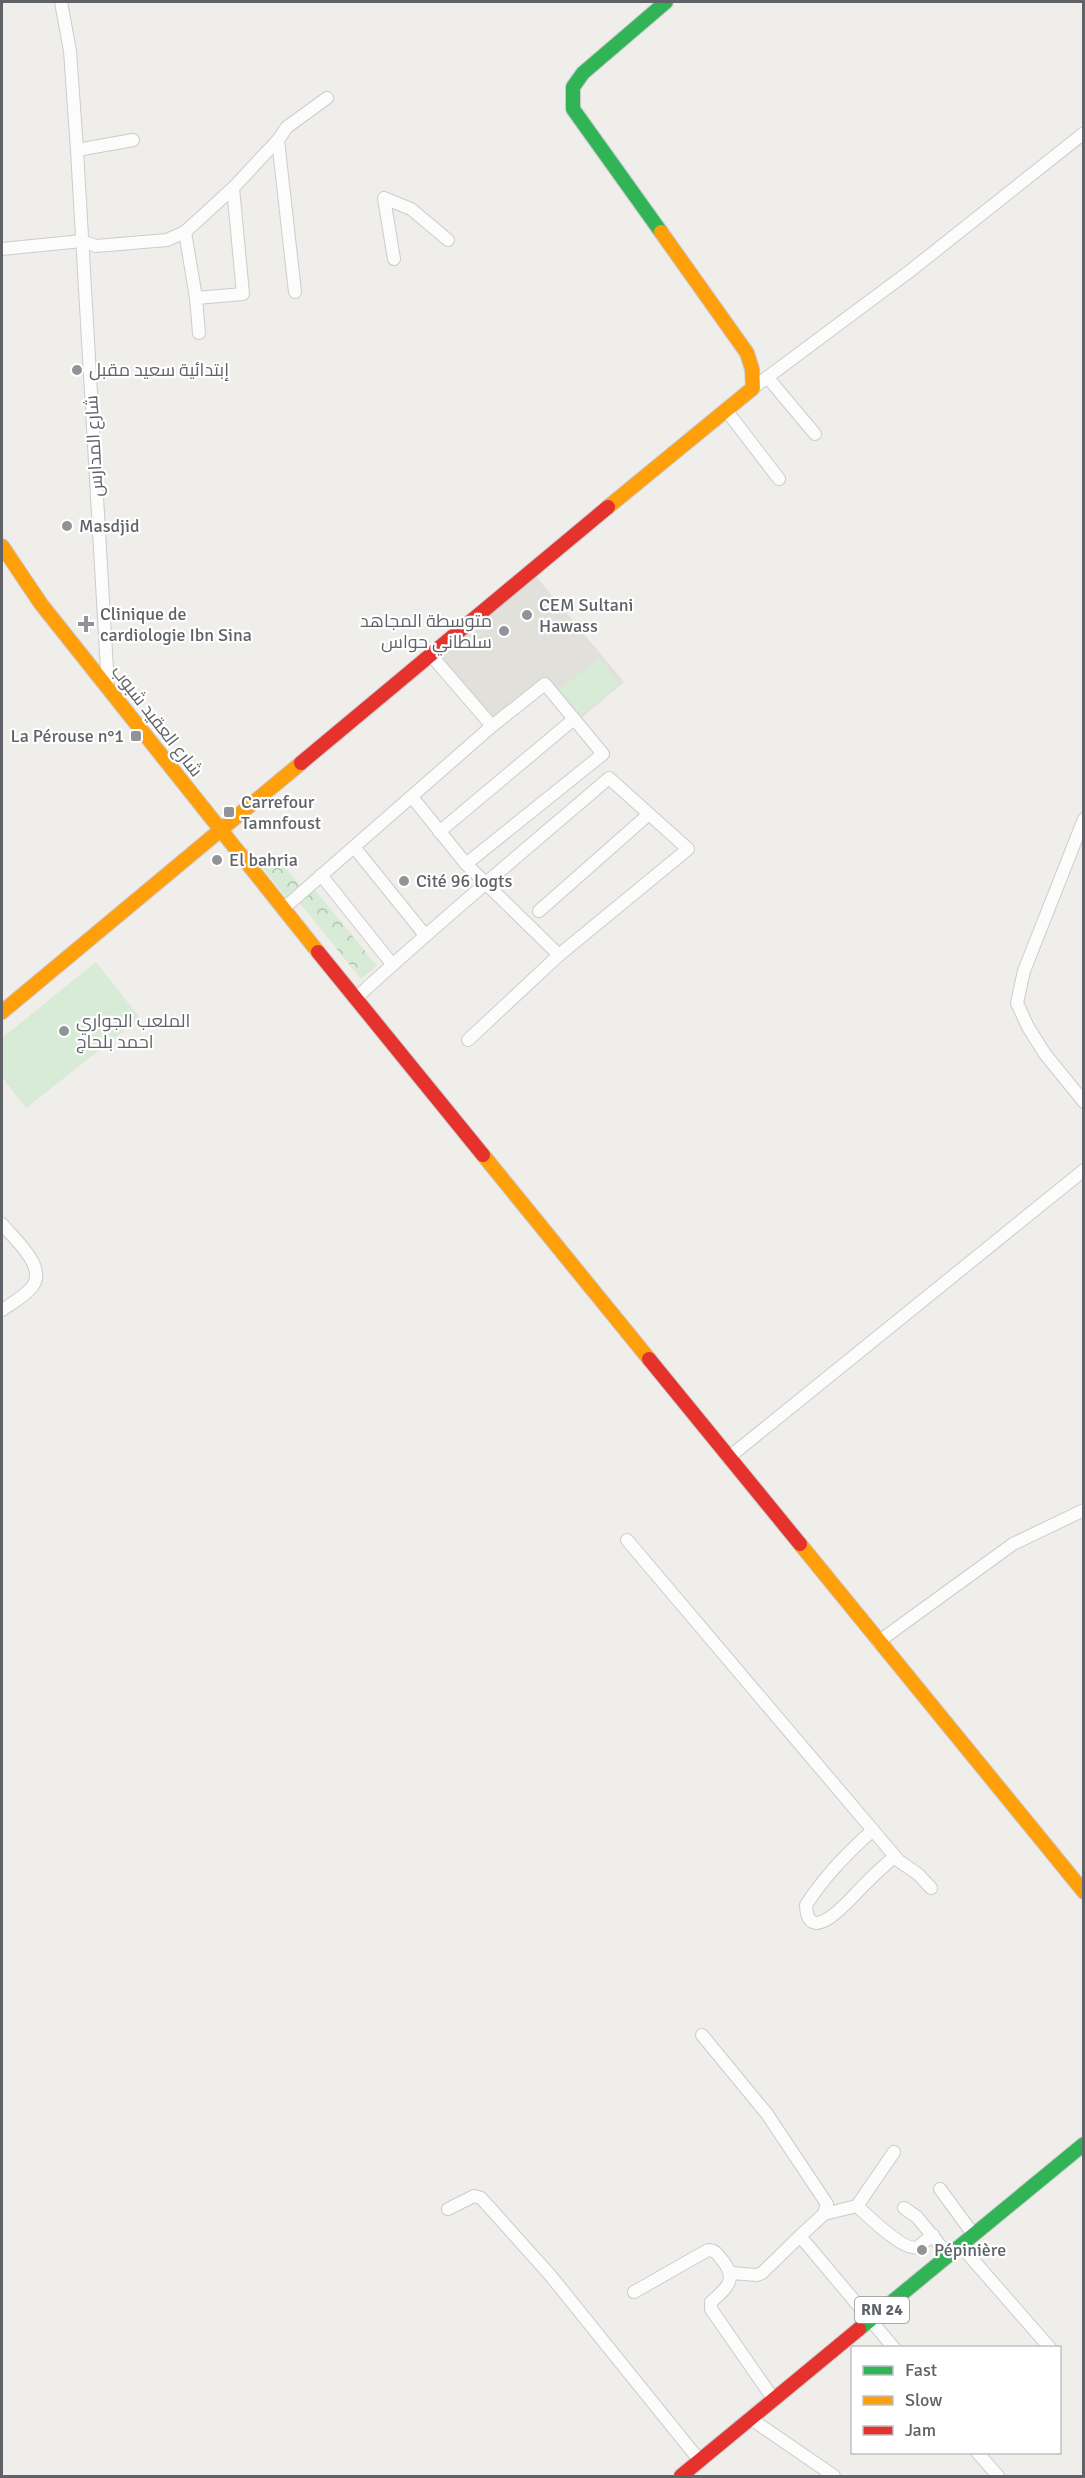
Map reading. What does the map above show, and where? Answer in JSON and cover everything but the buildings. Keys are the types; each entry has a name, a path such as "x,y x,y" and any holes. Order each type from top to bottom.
{"main road":[{"path":"2,1012 430,654 753,388 752,369 747,353 573,109 573,87 584,74 666,2"},
{"name":"شارع العقيد شبوب","path":"2,546 41,604 355,999 1083,1892"},
{"name":"RN 24","path":"681,2476 1083,2144"}],"street":[{"name":"شارع المدارس","path":"61,2 70,51 77,150 108,687"},
{"path":"2,249 82,241 96,246 167,240 184,232 233,188 278,140 287,127 327,98"},
{"path":"753,388 919,264 1083,133"},
{"path":"77,150 133,140"},
{"path":"278,140 296,292"},
{"path":"196,298 243,294 233,188"},
{"path":"394,259 384,198 411,209 448,240"},
{"path":"184,232 196,298 199,333"},
{"path":"768,378 815,434"},
{"path":"726,410 778,479"},
{"path":"430,654 492,726"},
{"path":"283,909 492,726 545,684 603,754 466,864"},
{"path":"439,832 574,719"},
{"path":"355,999 425,935 609,778 687,849 560,955 468,1040"},
{"path":"412,797 466,864 560,955"},
{"path":"538,911 649,814"},
{"path":"1083,819 1024,971 1017,1003 1028,1027 1045,1054 1083,1102"},
{"path":"354,847 425,935"},
{"path":"321,875 392,964"},
{"path":"728,1458 1083,1170"},
{"path":"2,1224 34,1264 37,1275 32,1287 2,1311"},
{"path":"878,1642 1013,1544 1083,1510"},
{"path":"627,1540 895,1856 918,1874 931,1888"},
{"path":"873,1830 852,1848 813,1894 806,1905 809,1918 814,1922 820,1922 832,1917 850,1903 862,1887 895,1856"},
{"path":"702,2035 767,2114 806,2169 827,2204 824,2214"},
{"path":"731,2273 757,2275 762,2273 824,2214 857,2206 894,2152"},
{"path":"940,2189 973,2234"},
{"path":"448,2209 474,2196 481,2198 550,2275 700,2461"},
{"path":"857,2206 887,2233 912,2247 917,2247 933,2235"},
{"path":"903,2208 917,2217 948,2255"},
{"path":"800,2236 892,2346"},
{"path":"960,2245 1048,2346"},
{"path":"634,2292 708,2250 716,2252 731,2273 729,2283 711,2302 711,2309 774,2400"},
{"path":"751,2419 834,2476"},
{"path":"979,2454 998,2476"}],"shaded area":[{"name":"CEM Sultani Hawass","path":"534,574 624,682 579,720 546,679 489,723 436,656"}],"green space":[{"path":"599,657 620,683 580,716 559,690"},
{"path":"273,853 300,885 286,897 259,864"},
{"path":"315,890 377,966 361,979 299,902"},
{"path":"96,962 140,1018 26,1108 2,1077 2,1038"}],"traffic: fast":[{"path":"661,232 573,109 573,87 583,73 666,2"},
{"path":"859,2329 1084,2144"}],"traffic: slow":[{"path":"608,507 753,388 752,369 747,353 661,232"},
{"path":"2,546 41,604 318,952"},
{"path":"2,1012 301,763"},
{"path":"483,1155 649,1359"},
{"path":"800,1544 1084,1892"}],"traffic: jam":[{"path":"301,763 608,507"},
{"path":"318,952 483,1155"},
{"path":"649,1359 800,1544"},
{"path":"681,2476 859,2329"}],"place":[{"name":"إبتدائية سعيد مقبل","path":"77,370"},
{"name":"Masdjid","path":"67,526"},
{"name":"CEM Sultani Hawass","path":"527,615"},
{"name":"Clinique de cardiologie Ibn Sina","path":"86,624"},
{"name":"متوسطة المجاهد سلطاني حواس","path":"504,631"},
{"name":"La Pérouse n°1","path":"136,736"},
{"name":"Carrefour Tamnfoust","path":"229,812"},
{"name":"El bahria","path":"217,860"},
{"name":"Cité 96 logts","path":"404,881"},
{"name":"الملعب الجواري احمد بلحاج","path":"64,1031"},
{"name":"Pépinière","path":"922,2250"}]}
